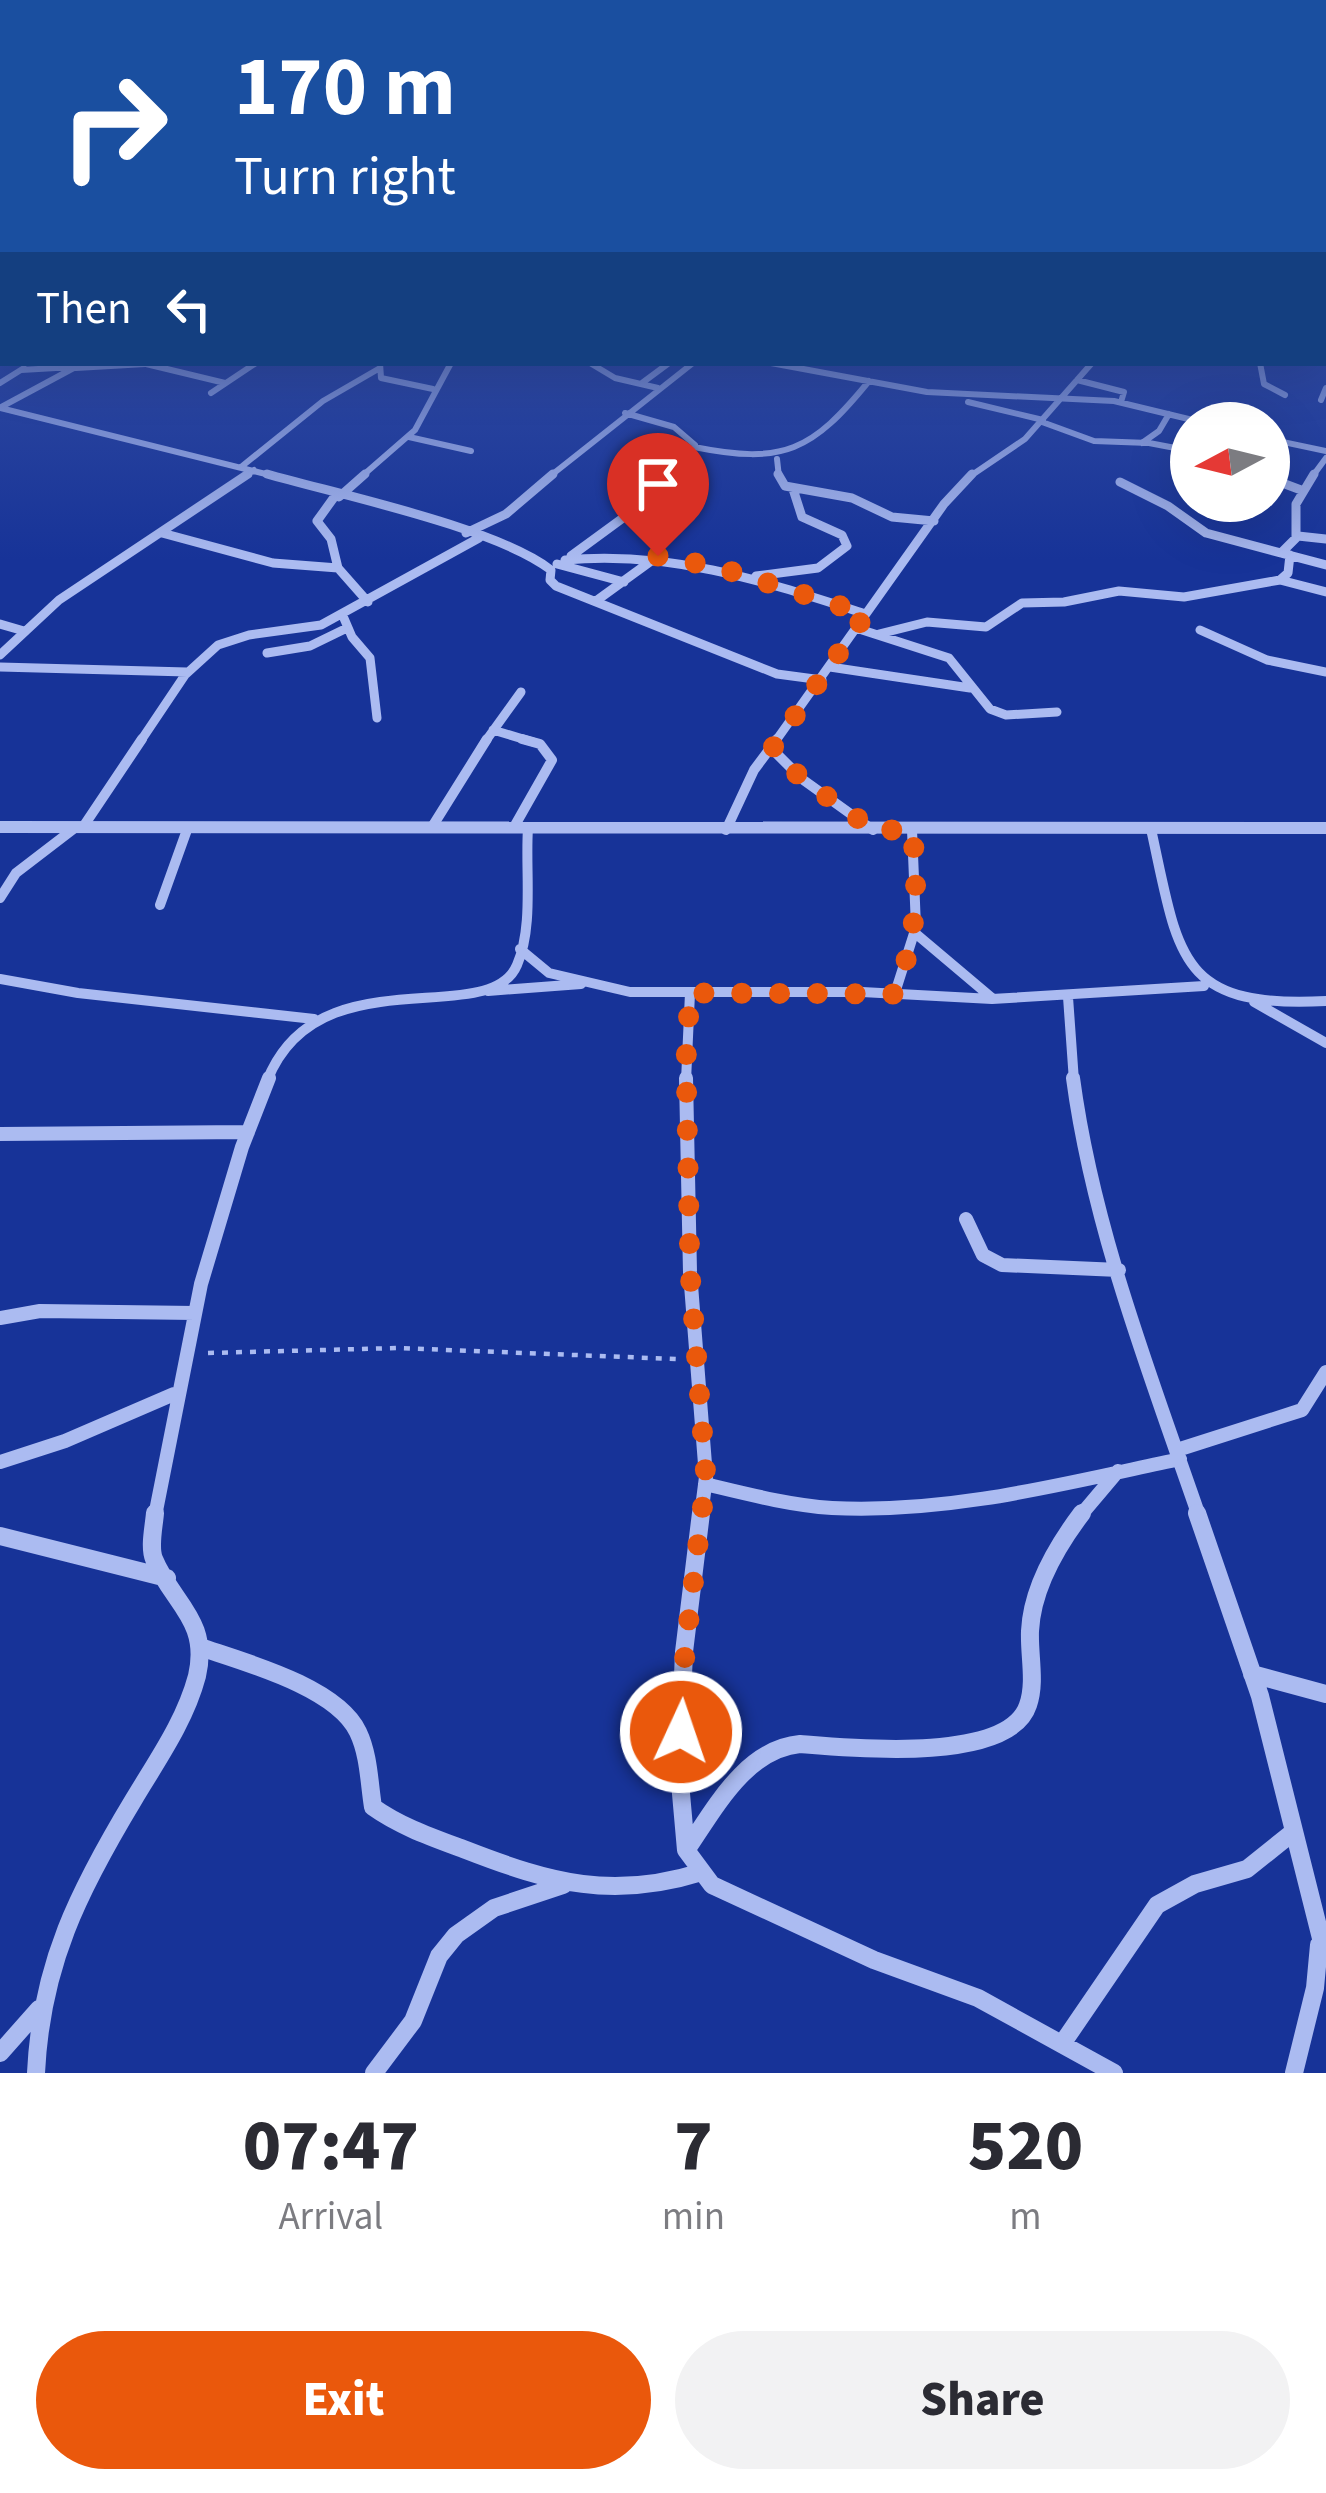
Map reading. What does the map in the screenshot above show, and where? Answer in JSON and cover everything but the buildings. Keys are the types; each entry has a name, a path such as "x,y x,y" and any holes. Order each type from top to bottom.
{"street":[{"path":"0,383 28,366"},
{"path":"0,367 20,371 78,366"},
{"path":"78,366 0,408 241,466 624,582"},
{"path":"153,366 225,383"},
{"path":"211,393 251,366"},
{"path":"241,466 323,401 380,366 381,378 388,383 433,389"},
{"path":"368,602 338,568 331,539 316,518 409,436 449,366"},
{"path":"594,366 604,374 658,388"},
{"path":"642,383 665,366"},
{"path":"465,533 506,514 625,413 689,366"},
{"path":"787,366 958,396 1121,402 1169,414 1159,430 1141,444"},
{"path":"726,830 754,770 934,521 972,475 1000,459 1042,421 1089,366"},
{"path":"1261,366 1264,384 1285,395"},
{"path":"1077,380 1124,392 1121,402"},
{"path":"694,447 776,459 791,454 842,412 869,381"},
{"path":"1322,400 1326,388"},
{"path":"958,396 1094,441 1170,448"},
{"path":"625,413 678,430 692,437 694,447"},
{"path":"409,436 471,452"},
{"path":"1280,580 1288,573 1286,554 1296,537 1293,525 1301,490 1326,455 1290,445"},
{"path":"557,564 643,504 694,447"},
{"path":"776,459 779,480 793,489 852,498 892,517 934,521"},
{"path":"0,656 58,600 254,470"},
{"path":"1120,482 1168,506 1206,533 1326,565"},
{"path":"1290,486 1301,490"},
{"path":"749,576 818,568 847,546 842,535 802,517 793,489"},
{"path":"163,533 273,563 338,568"},
{"path":"1296,537 1326,539"},
{"path":"0,898 35,855 80,827 187,672 231,638 291,631 343,616 478,538"},
{"path":"557,564 600,554 658,556 749,576 866,614"},
{"path":"596,601 658,556"},
{"path":"557,564 556,586 777,674 822,680"},
{"path":"879,634 926,622 986,627 1022,603 1064,602 1119,591 1184,596 1280,580 1326,592"},
{"path":"343,616 370,658 377,718"},
{"path":"0,623 24,631"},
{"path":"267,653 296,650 347,628"},
{"path":"856,628 949,658 990,709 1006,715 1057,712"},
{"path":"1199,630 1267,660 1326,672"},
{"path":"0,644 15,640"},
{"path":"0,668 187,672"},
{"path":"830,668 970,688"},
{"path":"431,827 520,692"},
{"path":"487,991 506,981 517,967 521,828 552,760 540,744 493,730"},
{"path":"772,749 802,779 874,830"},
{"path":"0,827 1326,828"},
{"path":"160,905 188,827"},
{"path":"895,994 915,933 917,872 912,830"},
{"path":"1151,830 1184,956 1204,986 1222,996 1252,1001 1326,1001"},
{"path":"915,933 992,998"},
{"path":"520,949 549,973 630,992 992,998 1204,986"},
{"path":"0,979 314,1019"},
{"path":"36,2073 40,2007 60,1933 186,1711 199,1671 200,1647 190,1612 152,1556 157,1489 195,1313 248,1132 271,1072 314,1019 348,1005 587,984"},
{"path":"690,993 686,1060 694,1358 705,1484 685,1652 679,1771 686,1850 712,1885 874,1960 978,1998 1114,2073"},
{"path":"1069,997 1068,1037 1081,1138 1178,1455 1252,1674 1323,1949 1294,2073"},
{"path":"1252,1001 1326,1043"},
{"path":"0,1134 248,1132"},
{"path":"966,1219 983,1255 1002,1264 1119,1270"},
{"path":"0,1318 40,1311 195,1313"},
{"path":"705,1484 790,1504 870,1505 1042,1489 1178,1455 1302,1409 1326,1372"},
{"path":"0,1462 42,1453 107,1419 174,1394"},
{"path":"686,1850 750,1767 777,1749 798,1743 833,1748 983,1739 1012,1728 1026,1715 1031,1699 1030,1626 1039,1589 1056,1548 1118,1471"},
{"path":"0,1536 167,1578"},
{"path":"200,1647 309,1691 353,1722 374,1807 394,1823 565,1884 644,1890 702,1872"},
{"path":"1252,1674 1326,1694"},
{"path":"1062,2044 1157,1905 1195,1884 1247,1869 1292,1833"},
{"path":"374,2073 413,2021 439,1956 456,1935 494,1908 565,1884"},
{"path":"0,2053 40,2007"}],"path":[{"path":"184,1354 364,1348 513,1352 582,1360 694,1358"}],"route":[{"path":"658,556 717,567 866,614 772,749 802,779 874,830 912,830 917,872 916,927 895,994 690,993 686,1060 690,1272 706,1478 685,1652 681,1732"}]}
